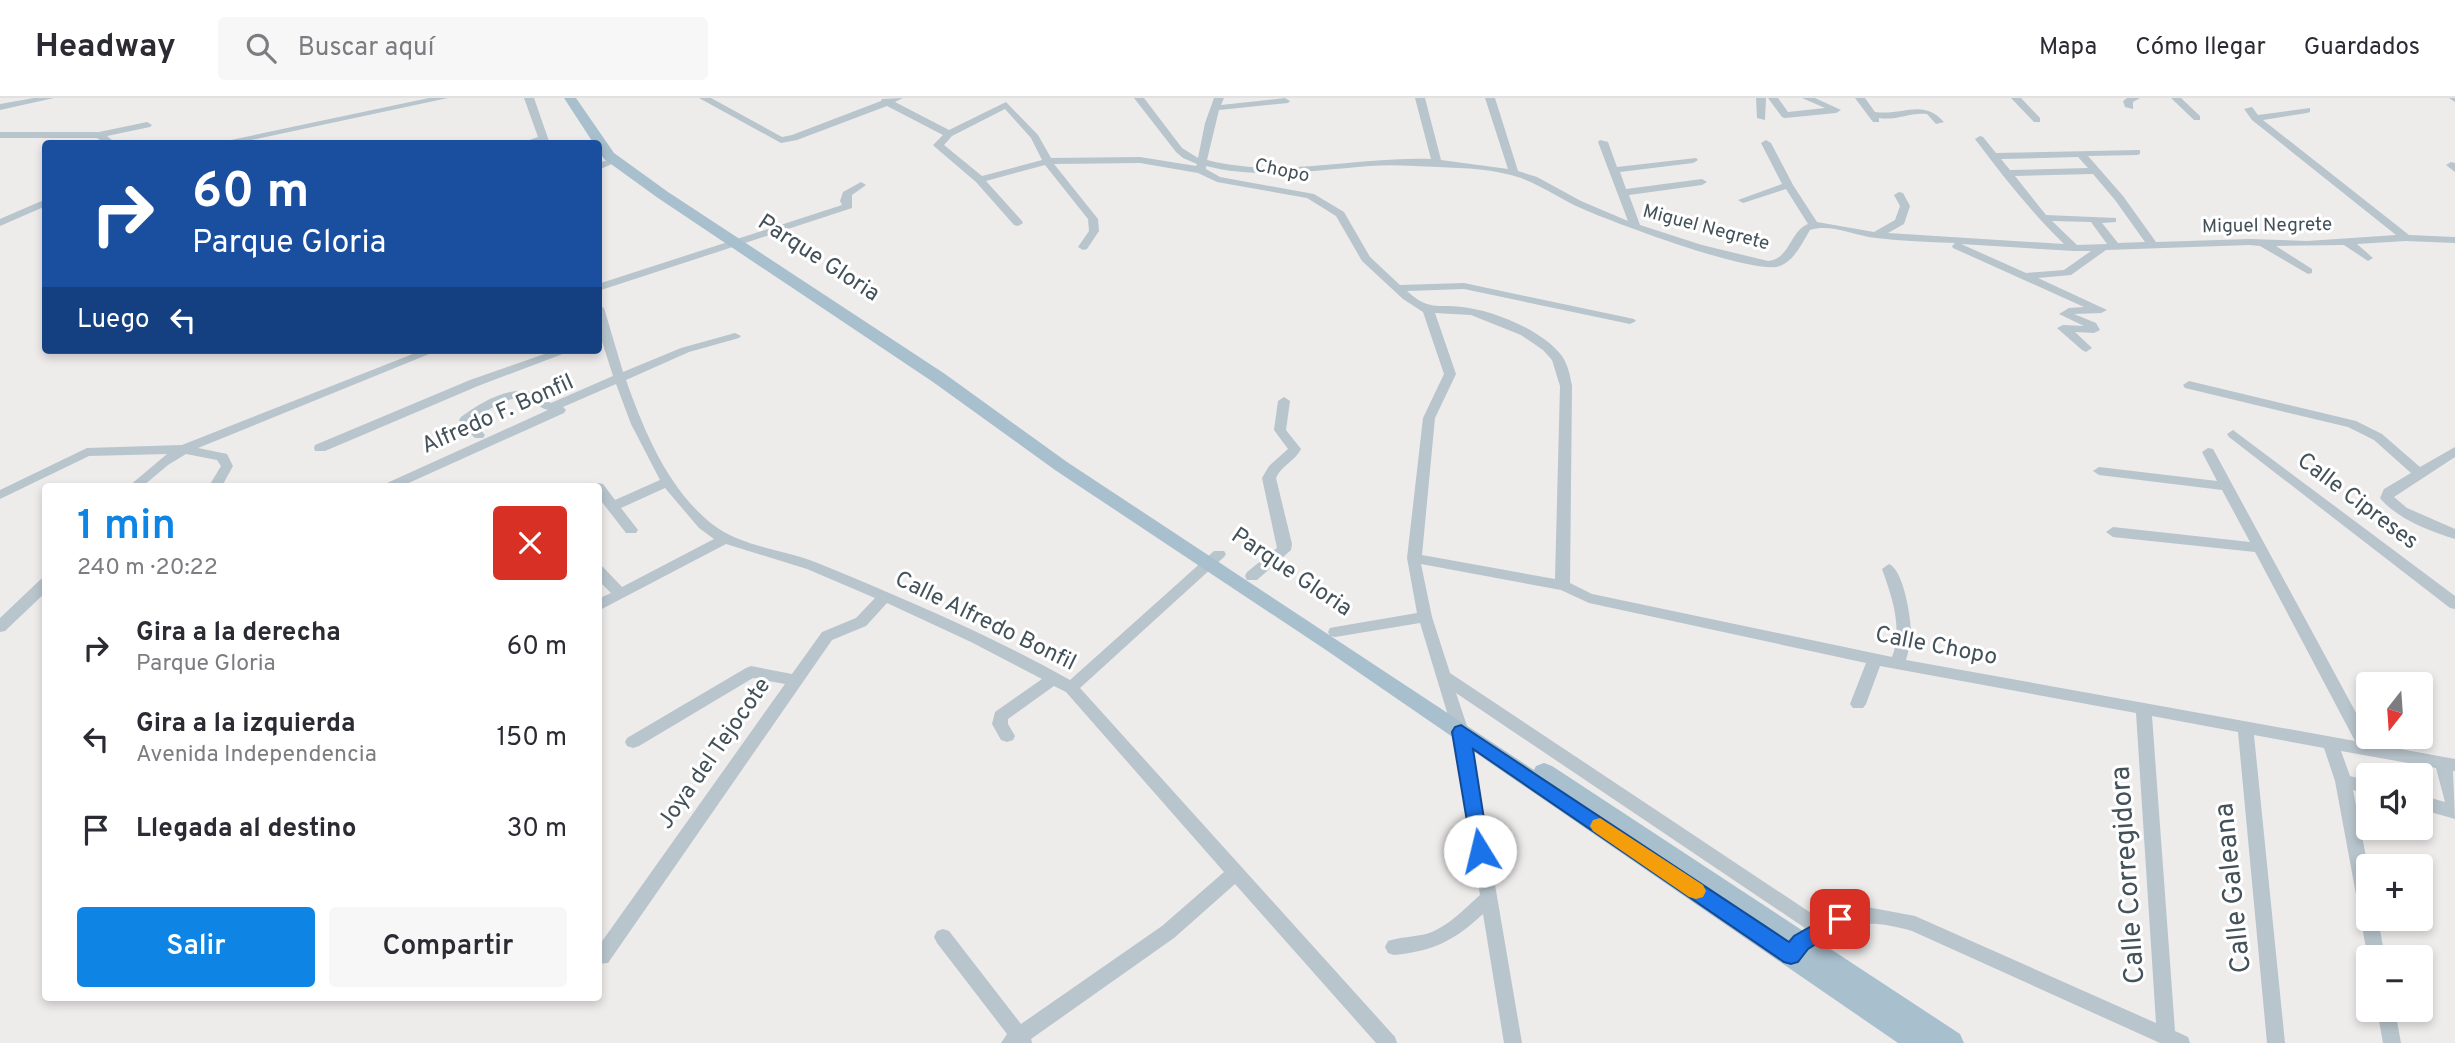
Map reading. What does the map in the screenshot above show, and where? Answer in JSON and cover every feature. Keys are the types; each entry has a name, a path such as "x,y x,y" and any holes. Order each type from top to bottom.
{"main road":[{"name":"Parque Gloria","path":"570,98 595,140"},
{"name":"Parque Gloria","path":"605,158 669,193 736,241 944,375 1061,466 1213,558 1796,949 1951,1043"},
{"name":"Parque Gloria","path":"1213,558 1252,576 1335,632 1459,723"},
{"name":"Parque Gloria","path":"1796,949 1920,1043"}],"street":[{"path":"0,107 49,98"},
{"path":"236,140 443,98"},
{"path":"529,98 544,140"},
{"path":"704,98 781,140 794,138 893,100"},
{"path":"875,98 893,100 949,134"},
{"name":"Miguel Negrete","path":"1139,98 1150,108 1182,155 1201,166 1268,172 1398,162 1514,173 1533,178 1577,204 1636,227 1768,264 1776,264 1788,256 1806,228 1814,225 1875,235 2074,248 2250,242 2347,242 2406,238 2455,240"},
{"path":"1420,98 1437,164"},
{"path":"1490,98 1514,173"},
{"path":"1761,98 1762,118"},
{"path":"1773,98 1785,115 1836,110 1808,98"},
{"path":"1860,98 1879,123"},
{"path":"2016,98 2037,120"},
{"path":"2176,98 2197,118"},
{"path":"1201,166 1210,123 1218,103 1285,101"},
{"path":"1018,223 980,180 938,145 949,134 1006,105 1035,137 1048,161 1093,219 1094,231 1083,247"},
{"path":"1870,114 1891,117 1916,110 1930,112 1939,122"},
{"path":"2307,110 2252,113 2406,238"},
{"path":"0,135 99,135 147,125"},
{"path":"99,135 107,140"},
{"path":"1980,139 2043,218 2074,248"},
{"path":"1603,142 1636,227"},
{"path":"1766,143 1788,185 1814,225"},
{"path":"1993,156 2137,152"},
{"path":"2080,153 2097,171 2153,246"},
{"name":"Chopo","path":"980,180 1048,161 1140,160 1201,166 1217,179 1310,196 1328,205 1348,224 1366,259 1407,297 1428,310"},
{"path":"1614,170 1693,160"},
{"path":"2009,173 2097,171"},
{"path":"1622,193 1702,183"},
{"path":"602,287 848,206 845,201 847,194 861,185"},
{"path":"1743,200 1788,185"},
{"path":"1875,235 1900,222 1905,206 1899,195"},
{"path":"0,222 42,204"},
{"path":"2043,218 2112,220"},
{"path":"2024,275 2067,273 2109,247 2094,220"},
{"path":"1945,241 2099,307 2101,310 2073,310 2065,314 2092,326 2094,330 2088,331 2063,328 2086,348"},
{"path":"2250,242 2277,250 2308,271"},
{"path":"2347,242 2368,258"},
{"path":"1399,288 1464,286 1630,321"},
{"path":"1513,1043 1459,723 1425,617 1414,558 1429,418 1450,374 1428,310 1461,310 1499,320 1542,344 1556,355 1564,369 1564,586"},
{"path":"449,434 475,430 465,420 472,413 518,394 529,395 542,407 552,407 621,380 685,350 734,336"},
{"name":"Calle Alfredo Bonfil","path":"603,337 643,437 667,482 705,525 725,538 808,565 884,597 1072,688 1234,874 1388,1043"},
{"path":"138,483 163,461 184,449 423,354"},
{"path":"320,447 474,383 556,354"},
{"name":"Alfredo F. Bonfil","path":"398,483 621,380"},
{"path":"2189,385 2352,424 2378,437 2420,473"},
{"path":"1252,576 1284,550 1285,544 1269,478 1274,467 1288,459 1295,449 1280,430 1284,401"},
{"name":"Calle Cipreses","path":"2233,434 2455,604"},
{"path":"0,495 87,452 184,449 222,457 227,466 218,483"},
{"path":"2455,451 2389,492 2387,498 2402,511 2455,534"},
{"path":"2208,452 2368,750"},
{"path":"2099,471 2226,486"},
{"path":"613,506 667,482"},
{"path":"602,492 631,530"},
{"path":"2113,533 2259,548"},
{"path":"602,603 725,538"},
{"path":"1072,688 1213,558"},
{"name":"Calle Chopo","path":"1414,558 1564,586 1589,598 1897,664 2449,764"},
{"path":"1889,569 1905,623 1904,642 1897,664"},
{"path":"602,575 618,593"},
{"path":"0,628 42,587"},
{"name":"Joya del Tejocote","path":"603,957 827,636 861,622 884,597"},
{"path":"1335,632 1425,617"},
{"path":"1858,704 1875,659"},
{"path":"633,742 751,672 794,680"},
{"path":"1443,676 1821,929"},
{"path":"1007,736 1000,724 1000,716 1054,678"},
{"name":"Calle Corregidora","path":"2144,710 2174,1039"},
{"name":"Calle Galeana","path":"2245,728 2276,1043"},
{"path":"2331,744 2343,781 2356,854"},
{"path":"2433,805 2455,810 2449,764"},
{"path":"2343,781 2356,785"},
{"path":"943,937 1018,1040 1158,940 1234,874"},
{"path":"1394,947 1436,941 1449,934 1487,899"},
{"path":"1796,949 1821,929 1840,919 1862,913 1885,915 1915,924 2174,1039"},
{"path":"2388,1022 2392,1043"}],"slow traffic":[{"path":"1600,826 1696,891"}],"route":[{"path":"1480,851 1461,732 1791,955 1801,943 1840,919"}]}
